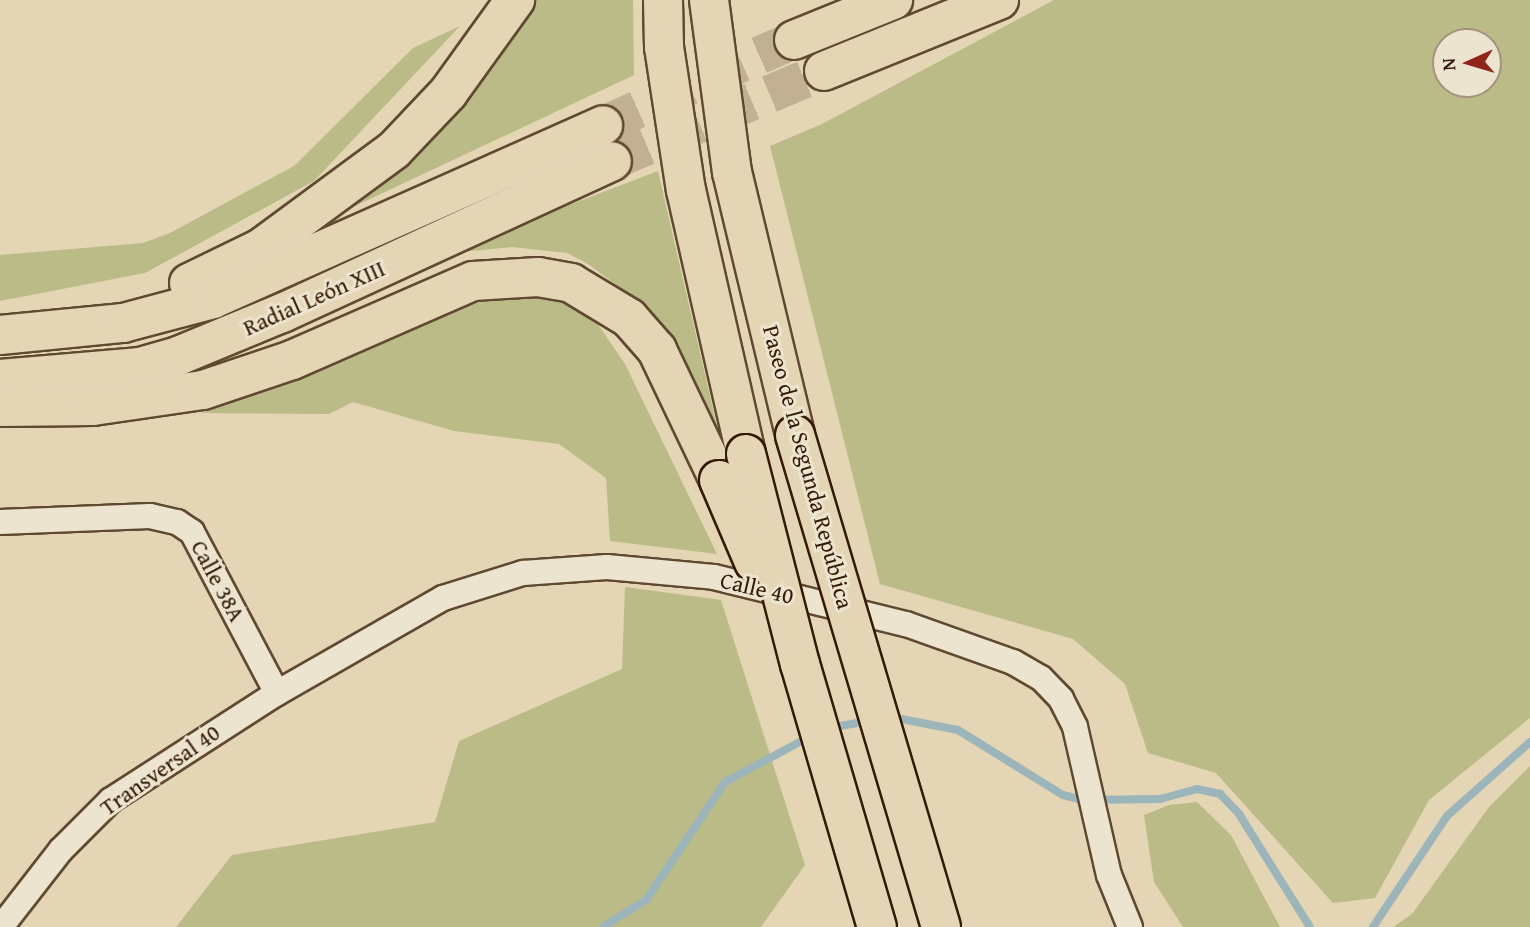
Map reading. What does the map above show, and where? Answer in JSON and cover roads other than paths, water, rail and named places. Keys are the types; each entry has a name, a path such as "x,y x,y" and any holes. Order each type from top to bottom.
{"highway":[{"path":"0,332 165,292 261,248 394,150 448,93 515,0"},
{"path":"663,0 664,47 686,190 747,454 800,664 877,927"},
{"name":"Paseo de la Segunda República","path":"709,0 732,172 794,435 941,927"},
{"path":"794,40 893,0"},
{"path":"824,71 999,0"},
{"name":"Radial León XIII","path":"0,332 123,323 213,299 608,143 282,313 178,356 141,367 0,379"},
{"path":"0,407 93,406 203,390 292,359 472,281 538,277 571,283 629,318 668,371 800,664"}],"street":[{"name":"Calle 38A","path":"0,522 150,516 177,522 192,532 277,692"},
{"name":"Calle 40","path":"277,692 443,598 523,573 607,567 714,577 906,624 1013,662 1041,678 1061,699 1075,727 1109,875 1130,927"},
{"name":"Transversal 40","path":"1,927 61,850 111,800 277,692"}],"waterway":[{"path":"891,717 958,730 1063,795 1083,800 1160,799 1197,789 1220,794 1239,814 1310,927"},
{"path":"829,728 868,721"},
{"path":"603,927 646,900 725,782 811,736"},
{"path":"1373,927 1447,816 1530,742"}],"tunnel":[{"path":"603,125 794,40"},
{"path":"612,161 824,71"}]}
